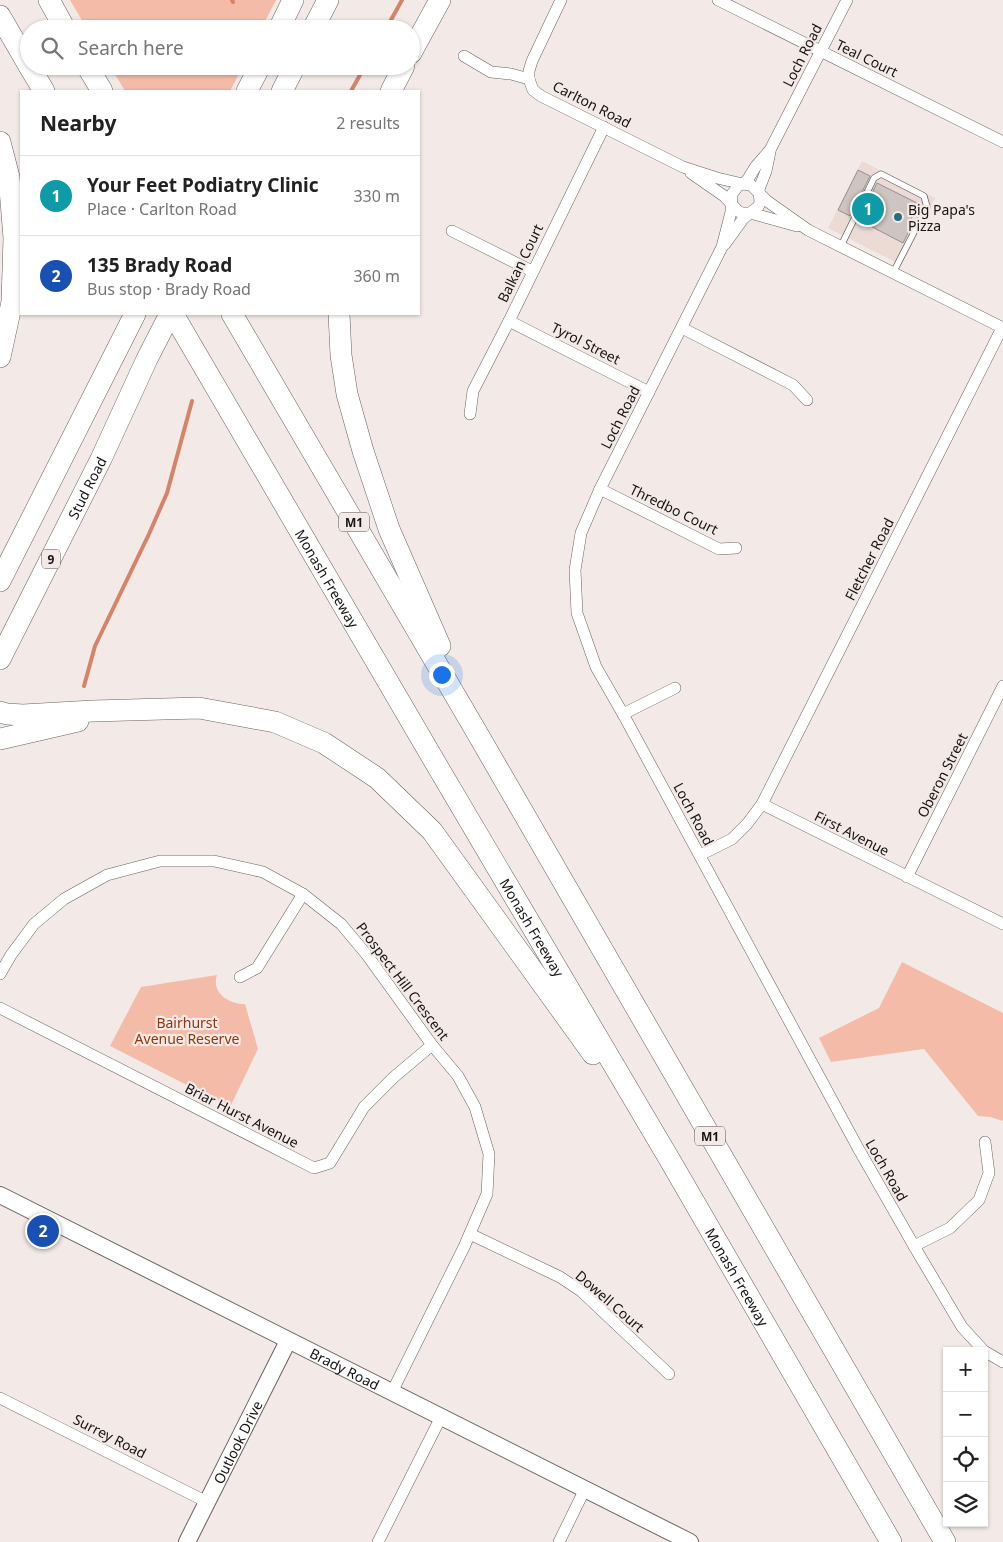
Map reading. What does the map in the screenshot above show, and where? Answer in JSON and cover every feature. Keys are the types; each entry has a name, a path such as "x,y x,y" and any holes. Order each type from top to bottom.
{"highway":[{"path":"48,0 60,20"},
{"path":"283,20 293,0"},
{"path":"318,20 328,0"},
{"path":"420,36 436,5"},
{"path":"0,16 20,50"},
{"path":"34,75 43,90"},
{"path":"92,75 101,90"},
{"path":"248,90 255,75"},
{"path":"282,90 290,75"},
{"path":"392,90 399,75"},
{"path":"0,142 9,176 14,238 12,302 0,357"},
{"name":"Stud Road","path":"0,659 101,459 147,359 171,315"},
{"name":"Monash Freeway","path":"173,315 671,1162 891,1542"},
{"name":"M1","path":"233,315 476,731 945,1542"},
{"path":"339,315 341,355 347,394 363,451 389,528 476,731"},
{"path":"0,581 132,319"},
{"path":"0,712 24,715 199,708 275,722 324,743 377,778 432,831 671,1162"},
{"path":"0,739 80,720 92,711"}],"main road":[{"name":"Brady Road","path":"0,1195 690,1542"},
{"name":"Outlook Drive","path":"187,1542 288,1341"}],"street":[{"path":"464,56 491,72 511,74 528,79 528,71 532,61 561,0"},
{"name":"Teal Court","path":"718,0 1003,142"},
{"name":"Loch Road","path":"743,184 770,150 822,52 847,0"},
{"name":"Carlton Road","path":"528,79 533,90 542,96 684,167 723,180 743,184"},
{"name":"Balkan Court","path":"470,414 473,390 604,127"},
{"name":"Loch Road","path":"760,194 759,189 766,171 770,150"},
{"name":"Carlton Road","path":"684,167 732,204"},
{"path":"808,230 751,185 743,184 738,186 732,194 734,208 742,213 750,213 808,230 1003,328"},
{"path":"750,213 758,207 760,194"},
{"name":"Loch Road","path":"722,247 732,204"},
{"name":"Loch Road","path":"750,213 743,219 722,247 600,489 581,533 575,570 577,613 596,667 858,1148 962,1327 984,1350 1003,1362"},
{"path":"452,231 532,271"},
{"name":"Tyrol Street","path":"509,321 649,392"},
{"path":"682,328 793,385 807,400"},
{"name":"Fletcher Road","path":"762,804 1003,328"},
{"name":"Thredbo Court","path":"600,489 719,549 736,548"},
{"name":"Oberon Street","path":"907,877 1003,686"},
{"path":"623,714 675,688"},
{"path":"700,855 732,839 747,824 762,804"},
{"name":"First Avenue","path":"762,804 1003,924"},
{"name":"Prospect Hill Crescent","path":"0,974 11,955 34,924 64,899 106,875 160,861 214,862 263,872 302,894 341,924 367,955 432,1045 458,1076 475,1107 489,1154 487,1194 470,1234 392,1392"},
{"path":"240,978 257,968 302,894"},
{"name":"Briar Hurst Avenue","path":"0,1008 314,1168 330,1163 364,1107 394,1077 432,1045"},
{"path":"914,1246 950,1228 979,1200 989,1173 985,1142"},
{"name":"Dowell Court","path":"470,1234 560,1277 581,1291 669,1374"},
{"name":"Surrey Road","path":"0,1398 207,1502"},
{"path":"378,1542 441,1417"},
{"path":"558,1542 585,1489"}],"lane":[{"path":"841,246 874,178 880,174 924,196 927,207 893,273"}],"shaded area":[{"path":"862,161 935,198 901,265 828,228"}],"green space":[{"path":"70,0 276,0 266,20 82,20"},
{"path":"115,75 238,75 231,90 124,90"},
{"path":"902,962 1003,1013 1003,1121 978,1116 924,1049 831,1062 819,1038 879,1008"},
{"name":"Bairhurst Avenue Reserve","path":"217,975 216,981 219,992 228,1000 245,1004 258,1049 230,1107 110,1046 141,987"}],"building":[{"path":"858,170 870,176 850,216 838,210"},
{"path":"877,183 919,204 910,221 913,223 903,243 859,220"}],"waterway":[{"path":"391,20 402,0"},
{"path":"352,90 360,75"},
{"path":"84,686 95,646 167,493 192,401"}],"place":[{"name":"Your Feet Podiatry Clinic","path":"868,209"},
{"name":"Big Papa's Pizza","path":"898,217"},
{"name":"135 Brady Road","path":"43,1231"}]}
